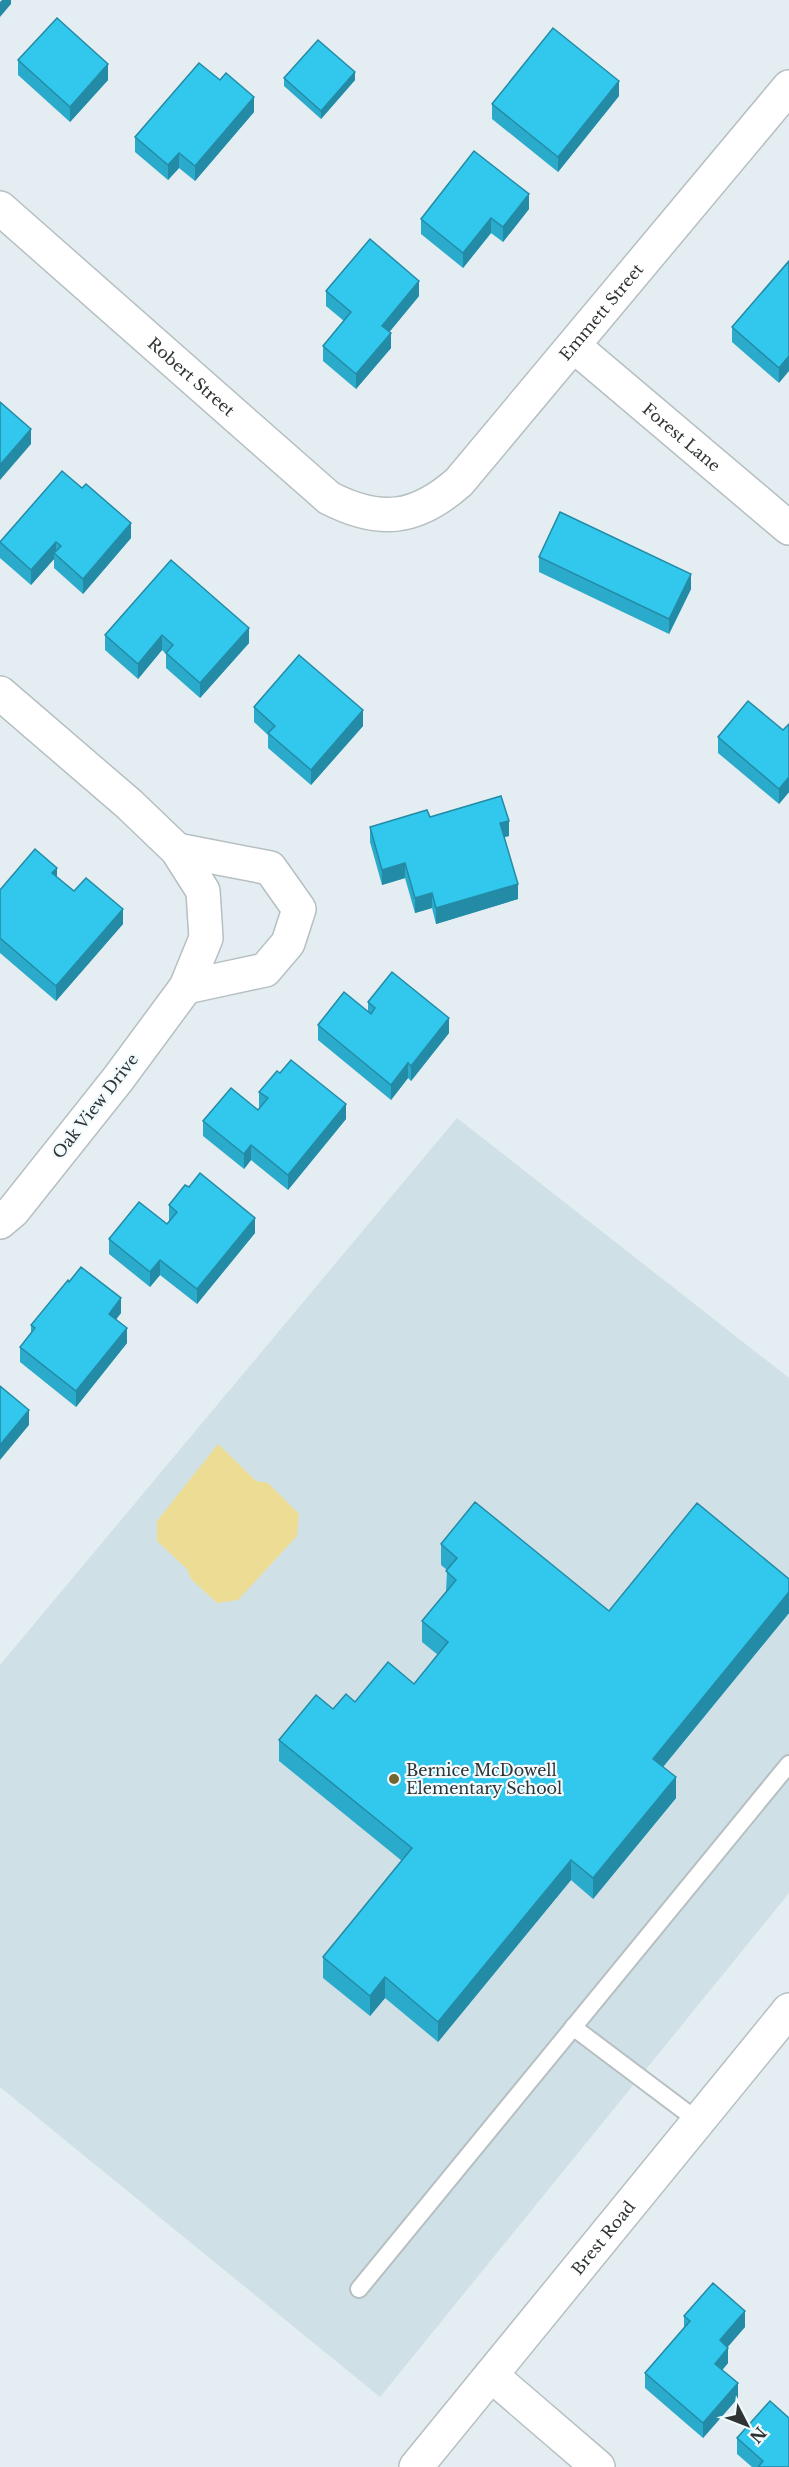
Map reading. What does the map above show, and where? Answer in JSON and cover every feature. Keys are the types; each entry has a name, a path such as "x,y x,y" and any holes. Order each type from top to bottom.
{"street":[{"name":"Emmett Street","path":"399,514 414,512 439,500 459,483 789,87"},
{"name":"Robert Street","path":"0,207 329,498 354,510 386,516 399,514"},
{"name":"Forest Lane","path":"574,345 789,528"},
{"name":"Oak View Drive","path":"0,693 129,804 177,850 202,891 206,938 186,987 118,1079 13,1211 0,1222"},
{"path":"177,850 270,868 299,909 288,944 265,970 186,987"},
{"name":"Brest Road","path":"416,2467 789,2010"},
{"path":"491,2375 598,2467"}],"lane":[{"path":"359,2289 788,1767"},
{"path":"573,2027 698,2121"}],"shaded area":[{"name":"Bernice McDowell Elementary School","path":"457,1118 789,1378 789,1893 380,2397 0,2087 0,1665"},
{"path":"218,1444 256,1481 268,1483 299,1514 297,1536 238,1600 217,1603 191,1579 187,1569 157,1541 157,1521"}],"building":[{"path":"57,18 108,64 70,107 18,60"},
{"path":"553,28 619,81 558,157 492,104"},
{"path":"318,40 355,72 321,111 284,78"},
{"path":"199,63 220,80 226,73 254,97 195,166 179,153 168,165 135,137"},
{"path":"474,151 529,194 503,227 491,218 463,253 421,219"},
{"path":"370,239 419,281 382,326 391,333 356,374 323,346 351,312 326,291"},
{"path":"789,261 789,356 779,368 732,327"},
{"path":"0,402 31,429 0,465"},
{"path":"62,471 82,488 86,484 131,523 83,579 54,553 61,546 56,542 31,570 0,542"},
{"path":"560,512 691,574 669,619 539,557"},
{"path":"171,560 249,628 200,683 166,653 173,645 162,635 138,664 105,635"},
{"path":"299,655 363,710 311,770 268,733 275,726 254,707"},
{"path":"748,701 783,730 789,724 789,777 779,789 718,737"},
{"path":"501,796 509,821 500,823 518,884 436,908 432,893 415,898 405,863 382,870 370,827 427,810 430,817"},
{"path":"35,849 57,868 52,873 74,891 86,878 123,909 56,986 0,938 0,890"},
{"path":"392,972 449,1018 411,1066 408,1063 391,1085 318,1025 344,992 371,1014 375,1008 368,1002"},
{"path":"291,1060 346,1104 288,1175 251,1145 244,1154 203,1121 231,1088 258,1110 268,1098 259,1092 277,1071 280,1073"},
{"path":"200,1173 255,1218 197,1289 160,1260 150,1272 109,1239 139,1202 167,1224 177,1212 169,1205 185,1185 189,1187"},
{"path":"81,1267 121,1298 109,1314 127,1328 76,1391 20,1347 35,1328 31,1325"},
{"path":"0,1386 29,1410 0,1445"},
{"path":"475,1502 609,1611 697,1503 789,1579 789,1592 653,1759 676,1777 593,1878 571,1860 438,2022 385,1977 370,1996 323,1957 412,1848 279,1740 316,1695 333,1709 346,1694 355,1702 388,1662 414,1684 448,1642 422,1621 456,1580 446,1571 457,1558 441,1544"},
{"path":"713,2283 745,2311 720,2340 728,2348 715,2364 738,2383 703,2423 645,2373 690,2321 684,2316"},
{"path":"770,2401 789,2418 789,2467 758,2467 763,2461 737,2438"}],"place":[{"name":"Bernice McDowell Elementary School","path":"394,1779"}]}
